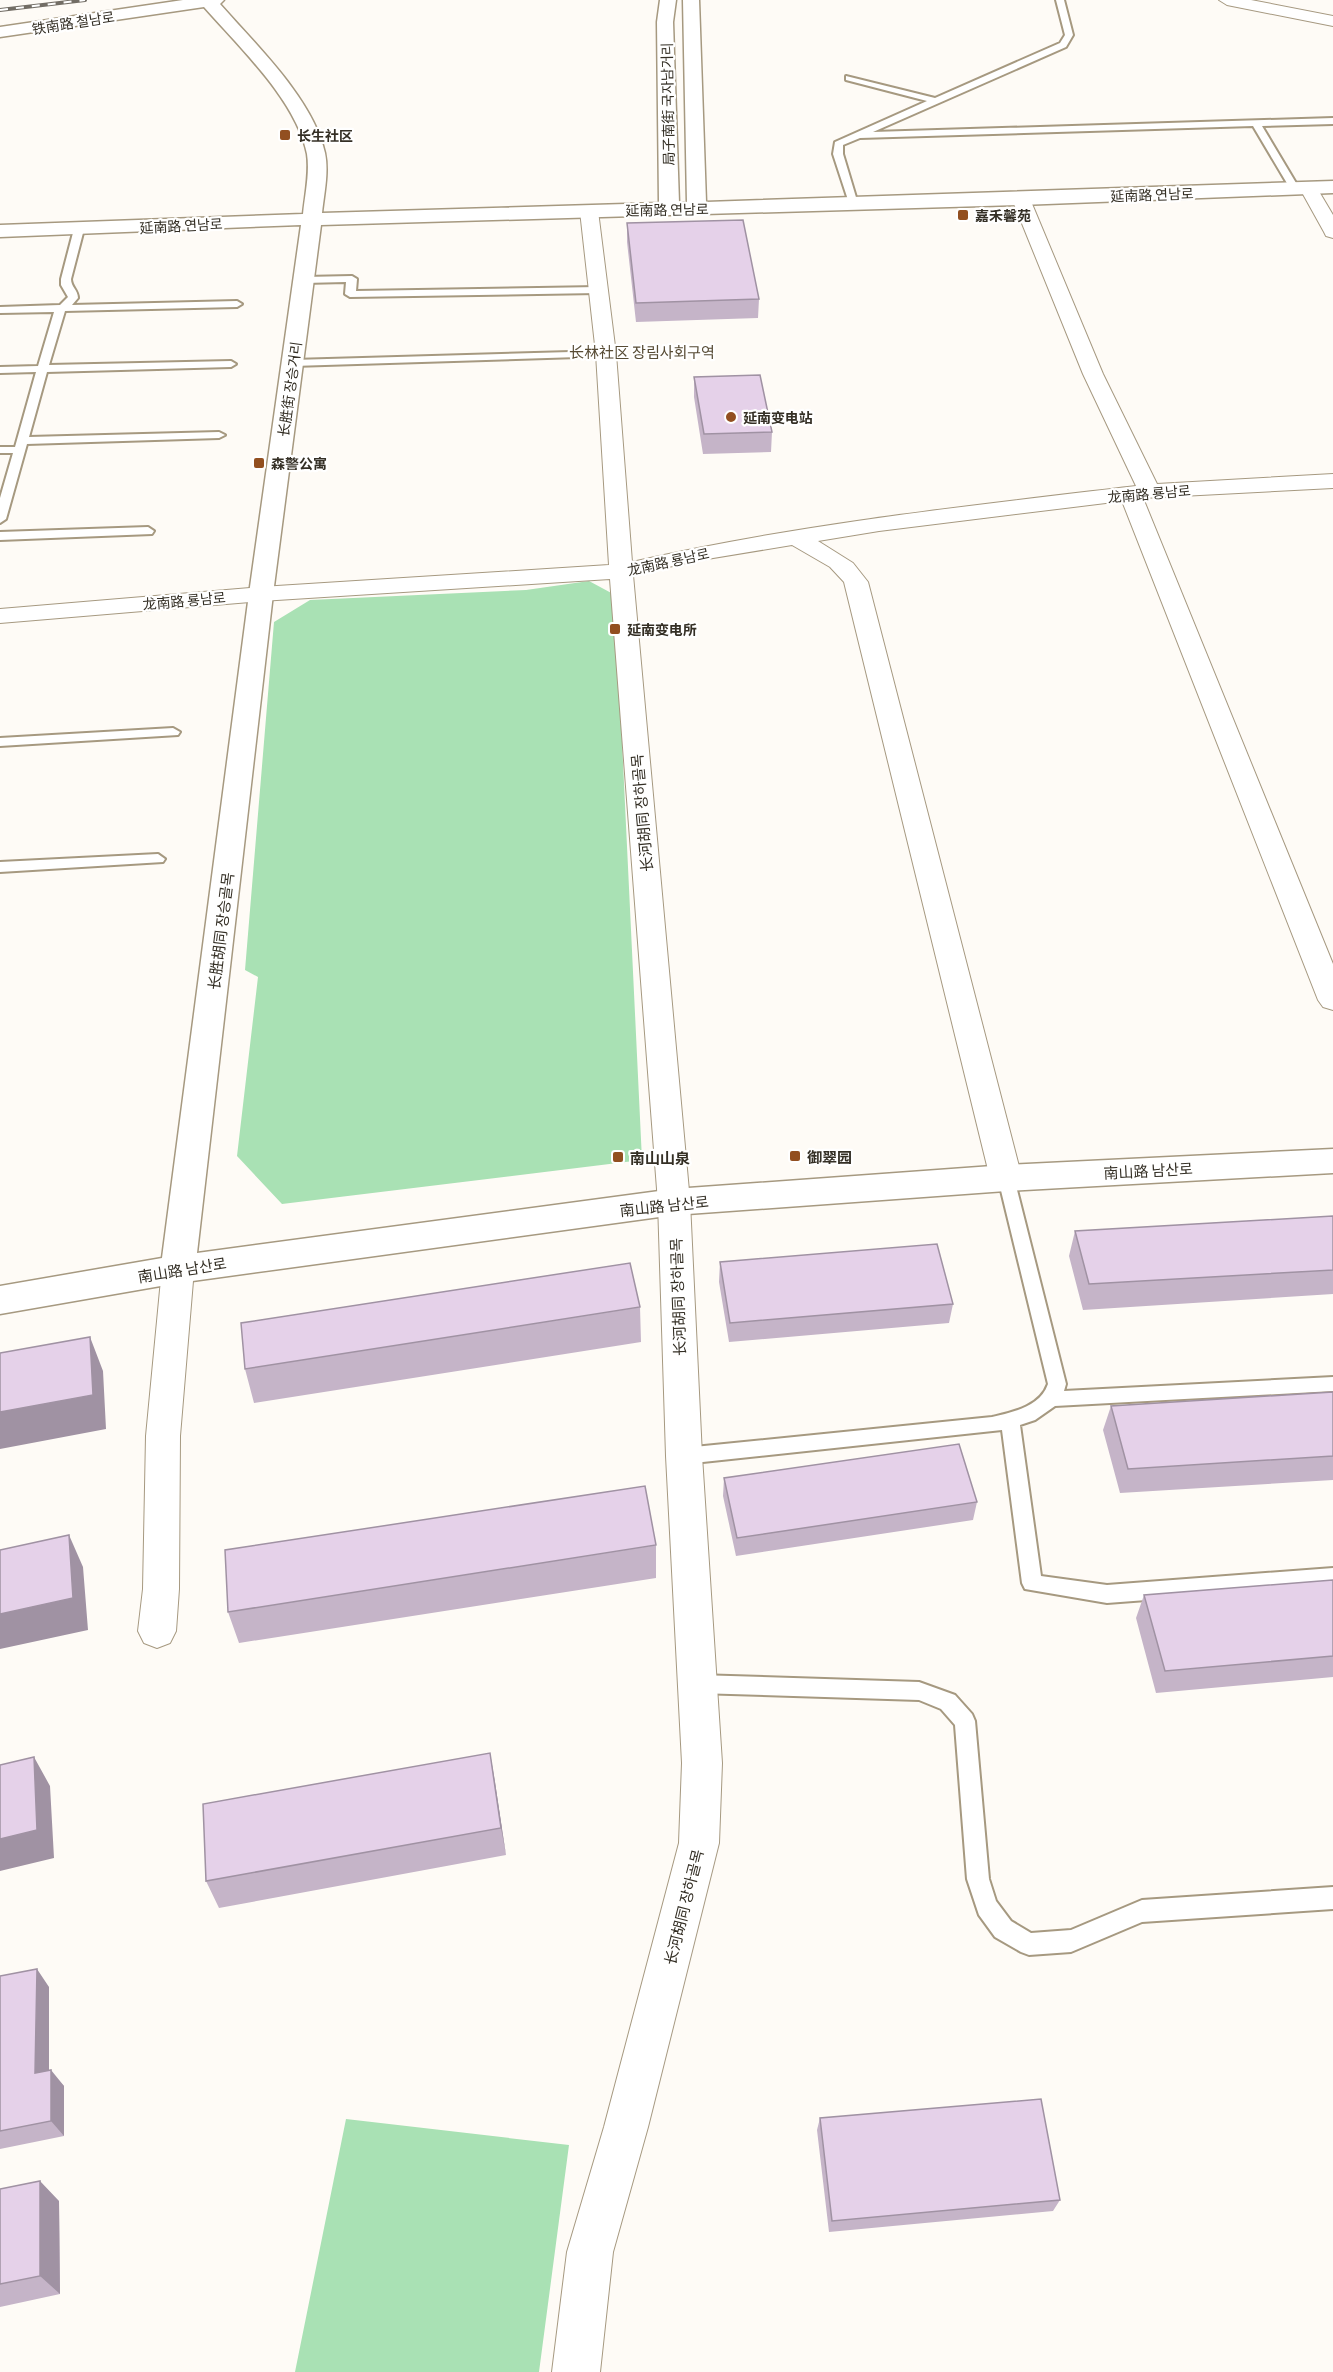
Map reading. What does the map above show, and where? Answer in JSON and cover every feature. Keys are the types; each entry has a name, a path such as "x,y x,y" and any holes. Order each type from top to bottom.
{"street":[{"name":"局子南街 국자남거리","path":"668,0 665,22 669,209"},
{"path":"1227,0 1333,21"},
{"name":"铁南路 철남로","path":"0,32 212,1"},
{"name":"长胜街 장승거리","path":"212,1 292,102 311,133 316,157 312,219 261,594"},
{"name":"局子南街 국자남거리","path":"695,7 697,208"},
{"name":"延南路 연남로","path":"0,231 1333,187"},
{"path":"1301,188 1333,232"},
{"path":"1021,199 1140,492 1333,1000"},
{"name":"长河胡同 장하골목","path":"576,2372 590,2252 626,2127 699,1843 702,1762 684,1456 674,1202 621,571 606,354 589,211"},
{"name":"龙南路 룡남로","path":"0,616 261,594 621,571 695,554 879,524 1140,492 1333,481"},
{"path":"796,538 845,567 852,573 856,582 1006,1178"},
{"name":"长胜胡同 장승골목","path":"178,1269 261,594"},
{"name":"南山路 남산로","path":"0,1300 178,1269 674,1202 1006,1178 1333,1161"},
{"path":"157,1631 161,1589 163,1436 178,1269"}],"lane":[{"path":"853,204 838,144 1063,45 1070,35 1060,0"},
{"path":"849,78 936,101"},
{"path":"857,135 1333,121"},
{"path":"1256,124 1301,188"},
{"path":"0,519 61,308 73,298 73,294 66,285 66,279 79,229"},
{"path":"304,280 352,279 350,294 598,290"},
{"path":"0,310 237,303"},
{"path":"293,363 606,354"},
{"path":"0,370 231,364"},
{"path":"0,450 21,445 219,435"},
{"path":"0,536 148,531"},
{"path":"0,742 173,732"},
{"path":"0,867 159,859"},
{"path":"1006,1178 1056,1384 1052,1399"},
{"path":"684,1456 992,1425 1029,1415 1052,1399 1333,1384"},
{"path":"1010,1420 1032,1582 1107,1594 1333,1577"},
{"path":"697,1684 920,1691 948,1702 965,1721 978,1880 987,1907 1003,1929 1029,1944 1071,1941 1142,1911 1333,1898"}],"green space":[{"path":"589,581 615,595 642,1160 282,1204 237,1156 258,977 245,970 274,622 310,600 526,590"},
{"path":"346,2119 569,2145 539,2372 295,2372"}],"building":[{"path":"743,220 759,299 636,303 627,223"},
{"name":"延南变电站","path":"760,375 772,432 704,434 694,377"},
{"path":"1333,1216 1333,1270 1089,1284 1075,1231"},
{"path":"937,1244 953,1304 730,1323 720,1262"},
{"path":"630,1263 640,1307 245,1369 241,1323"},
{"path":"90,1337 93,1395 0,1412 0,1353"},
{"path":"1333,1392 1333,1456 1128,1469 1111,1406"},
{"path":"959,1444 977,1502 737,1538 724,1478"},
{"path":"645,1486 656,1545 228,1612 225,1550"},
{"path":"69,1535 73,1598 0,1614 0,1550"},
{"path":"1333,1580 1333,1656 1165,1671 1144,1595"},
{"path":"490,1753 501,1828 206,1881 203,1804"},
{"path":"34,1757 37,1830 0,1839 0,1765"},
{"path":"37,1969 35,2073 51,2070 51,2121 0,2131 0,1976"},
{"path":"1041,2099 1060,2200 832,2221 820,2118"},
{"path":"40,2181 40,2276 0,2284 0,2189"}],"railway":[{"path":"0,10 85,0"}],"place":[{"name":"长生社区","path":"285,135"},
{"name":"嘉禾馨苑","path":"963,215"},
{"name":"延南变电站","path":"731,417"},
{"name":"森警公寓","path":"259,463"},
{"name":"延南变电所","path":"615,629"},
{"name":"御翠园","path":"795,1156"},
{"name":"南山山泉","path":"618,1157"}],"district":[{"name":"长林社区 장림사회구역","path":"642,351"}]}
